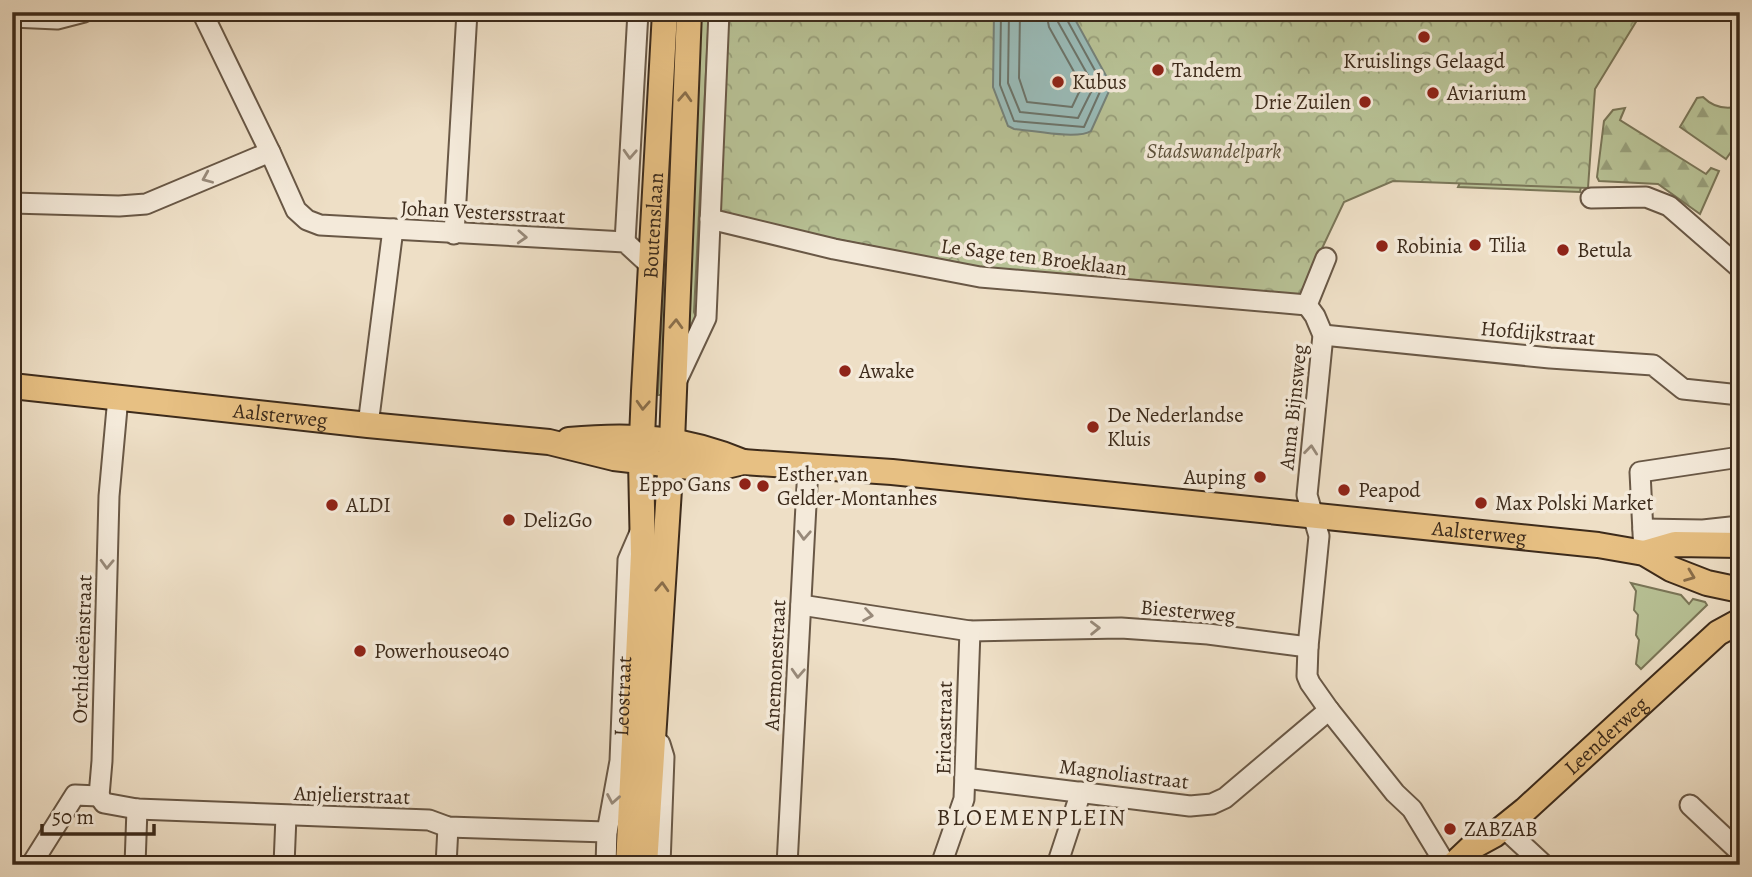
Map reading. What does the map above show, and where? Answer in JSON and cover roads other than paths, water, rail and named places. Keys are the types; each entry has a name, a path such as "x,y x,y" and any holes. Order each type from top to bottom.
{"main road":[{"name":"Boutenslaan","path":"641,450 665,12"},
{"name":"Boutenslaan","path":"671,453 689,12"},
{"name":"Aalsterweg","path":"12,386 549,442 610,457 641,450 671,453 713,450 743,462 892,472 1201,506 1239,498 1287,502 1302,504 1314,517 1598,545 1643,541 1740,545"},
{"name":"Leostraat","path":"628,865 642,568 641,450"},
{"name":"Leostraat","path":"645,865 671,453"},
{"name":"Aalsterweg","path":"1643,541 1671,569 1707,583 1740,590"},
{"name":"Leenderweg","path":"1718,633 1740,597"},
{"name":"Leenderweg","path":"1453,863 1469,859 1488,846 1499,831 1578,763 1718,633 1740,621"}],"street":[{"path":"12,18 57,19 84,12"},
{"path":"12,202 119,206 146,204 270,152 202,12"},
{"path":"454,234 467,12"},
{"name":"Boutenslaan","path":"625,243 638,12"},
{"name":"Boutenslaan","path":"674,388 706,318 719,12"},
{"name":"Johan Vestersstraat","path":"270,152 296,210 307,220 320,225 625,243"},
{"path":"1591,198 1646,197 1669,206 1740,268"},
{"name":"Le Sage ten Broeklaan","path":"710,219 834,249 980,277 1307,305"},
{"path":"368,425 393,229"},
{"path":"625,243 650,265"},
{"path":"1307,305 1326,258"},
{"name":"Anna Bijnsweg","path":"1307,305 1323,335 1307,495 1319,536 1308,647"},
{"name":"Hofdijkstraat","path":"1323,335 1550,358 1653,365 1683,389 1740,395"},
{"name":"Orchideeënstraat","path":"99,796 109,496 118,397"},
{"path":"1643,541 1640,472 1740,457"},
{"name":"Anemonestraat","path":"788,865 808,467"},
{"name":"Aalsterweg","path":"1643,541 1740,526"},
{"name":"Leostraat","path":"606,865 607,832 620,761 628,560 641,529"},
{"name":"Biesterweg","path":"801,604 970,631 1121,628 1308,647"},
{"name":"Ericastraat","path":"941,865 964,799 970,631"},
{"path":"1308,647 1307,676 1310,683 1453,863"},
{"name":"Magnoliastraat","path":"965,778 1190,806 1212,804 1225,798 1329,710"},
{"name":"Leostraat","path":"654,719 664,757 660,865"},
{"path":"1056,865 1081,792"},
{"path":"31,865 75,795 99,796"},
{"name":"Anjelierstraat","path":"99,796 104,803 137,808 429,820 448,827 607,832"},
{"path":"1690,805 1740,852"},
{"path":"135,865 137,808"},
{"path":"284,865 286,816"},
{"path":"446,865 448,827"},
{"path":"1499,831 1544,865"}],"water":[{"path":"994,12 1071,12 1110,83 1110,89 1091,131 1065,135 1008,126 993,87"}],"place":[{"name":"Kruislings Gelaagd","path":"1424,37"},
{"name":"Tandem","path":"1158,70"},
{"name":"Kubus","path":"1058,82"},
{"name":"Aviarium","path":"1433,93"},
{"name":"Drie Zuilen","path":"1365,102"},
{"name":"Tilia","path":"1475,245"},
{"name":"Robinia","path":"1382,246"},
{"name":"Betula","path":"1563,250"},
{"name":"Awake","path":"845,371"},
{"name":"De Nederlandse Kluis","path":"1093,427"},
{"name":"Auping","path":"1260,477"},
{"name":"Eppo Gans","path":"745,484"},
{"name":"Esther van Gelder-Montanhes","path":"763,486"},
{"name":"Peapod","path":"1344,490"},
{"name":"Max Polski Market","path":"1481,503"},
{"name":"ALDI","path":"332,505"},
{"name":"Deli2Go","path":"509,520"},
{"name":"Powerhouse040","path":"360,651"},
{"name":"ZABZAB","path":"1450,829"}],"district":[{"name":"BLOEMENPLEIN","path":"1032,817"}],"park label":[{"name":"Stadswandelpark","path":"1214,151"}]}
